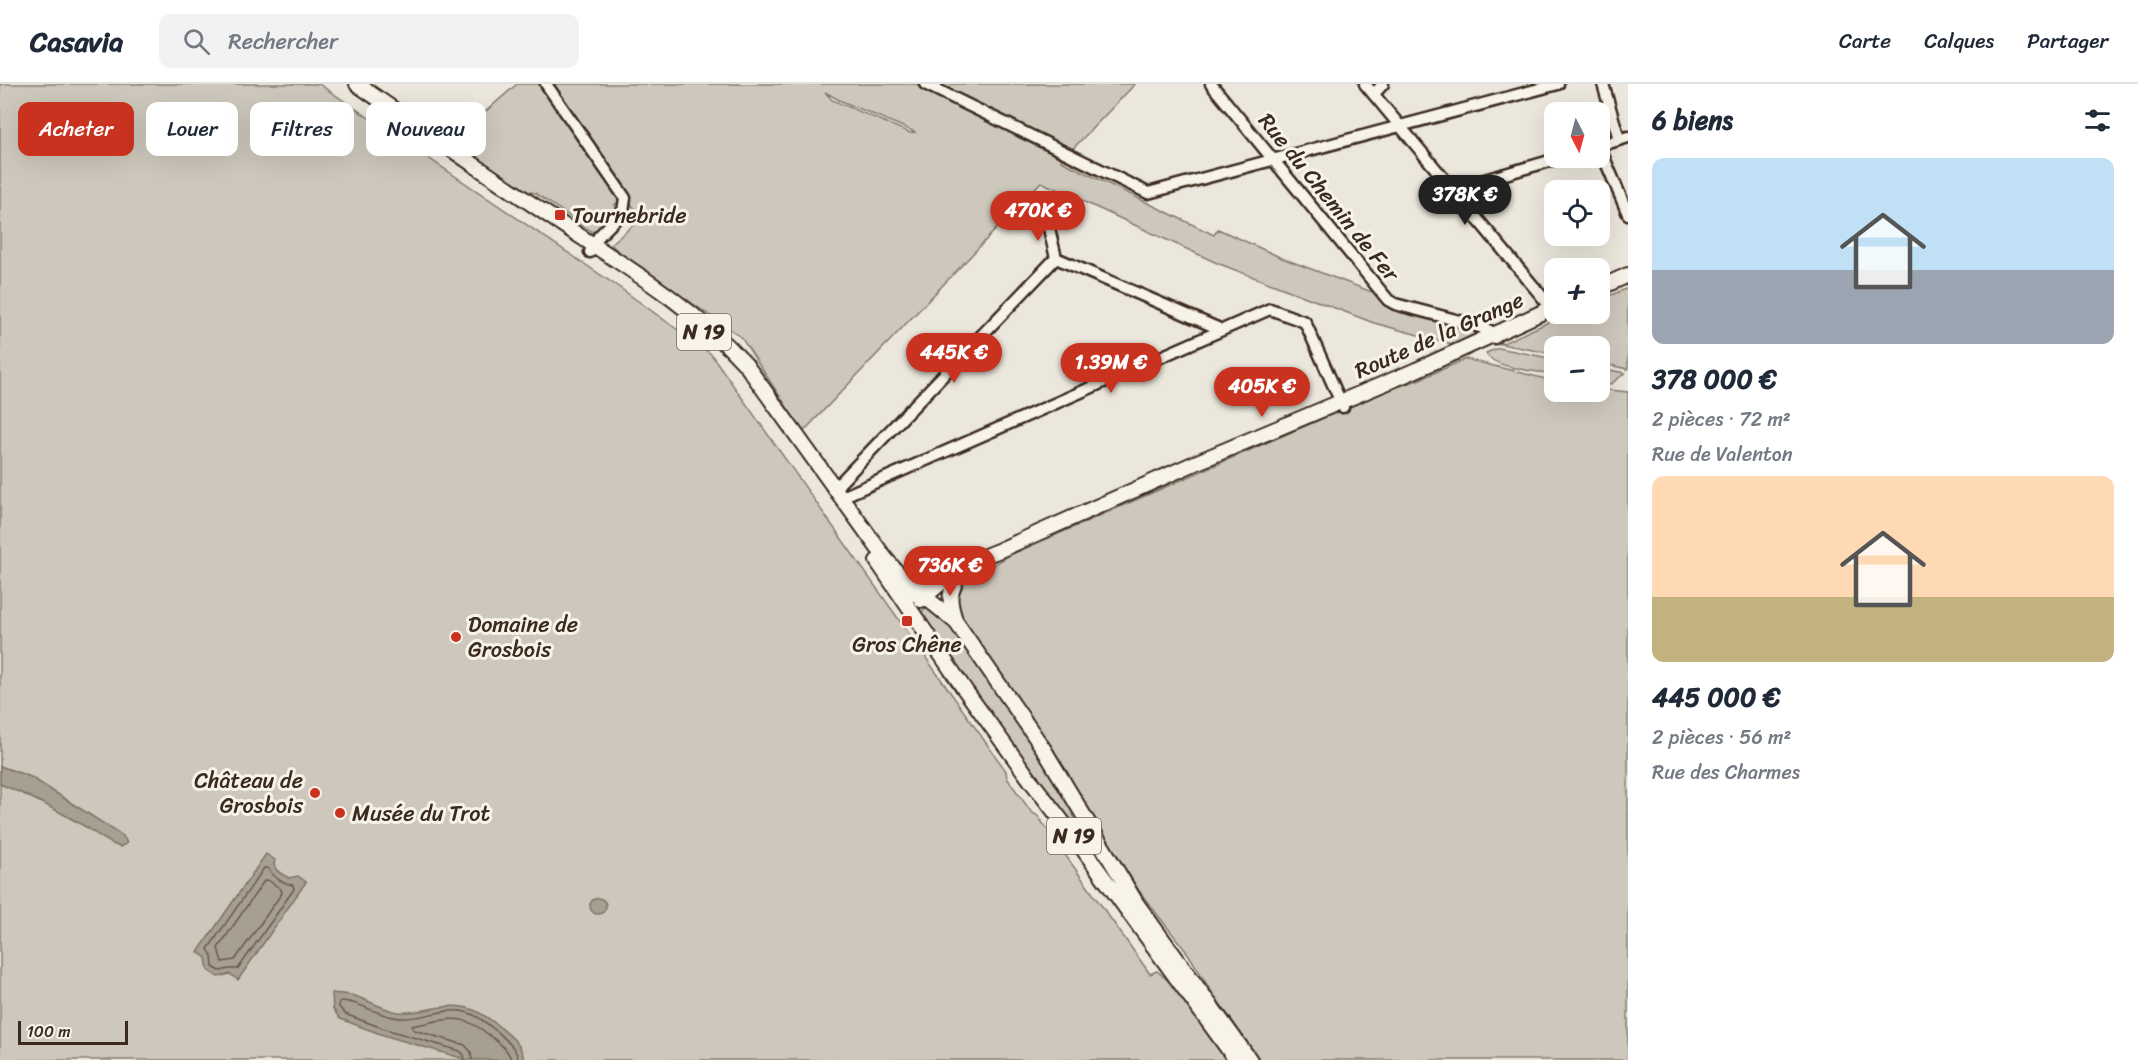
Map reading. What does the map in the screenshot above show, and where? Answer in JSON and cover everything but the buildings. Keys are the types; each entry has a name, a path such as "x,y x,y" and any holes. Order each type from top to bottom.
{"main road":[{"name":"N 19","path":"343,84 671,298 704,324 746,365 885,558 903,579 956,622 1043,748 1137,904 1250,1060"},
{"name":"N 19","path":"357,84 592,248 705,333 733,360 985,717 1236,1060"},
{"path":"1610,283 1628,274"},
{"path":"1610,288 1628,281"},
{"name":"Route de la Grange","path":"921,592 930,578 957,571 1000,550 1342,404 1544,314"},
{"name":"Route de la Grange","path":"921,592 948,579 957,571"},
{"path":"956,622 950,606 949,594 957,571"},
{"path":"903,579 930,578"},
{"path":"908,605 921,592"}],"street":[{"path":"546,84 625,198 623,212 607,227 592,248"},
{"path":"925,84 1143,192 1162,190 1558,84"},
{"name":"Rue du Chemin de Fer","path":"1211,84 1388,300 1395,304 1475,325 1490,331 1495,337"},
{"path":"1365,84 1544,299"},
{"path":"1374,94 1383,84"},
{"path":"1603,84 1623,138"},
{"path":"1454,189 1544,163"},
{"path":"1608,168 1628,214"},
{"path":"1047,220 1056,258"},
{"path":"1056,258 1222,330"},
{"path":"838,492 1056,258"},
{"path":"838,492 1270,309 1305,322 1342,404"}],"shaded area":[{"name":"Domaine de Grosbois","path":"0,84 319,84 346,102 250,102 250,156 354,156 354,108 366,116 366,156 425,156 620,288 711,354 1006,771 1007,778 1032,813 1037,815 1150,974 1157,971 1181,992 1229,1060 0,1060"},
{"path":"517,84 1135,84 1061,161 1214,235 1218,229 1282,258 1481,333 1484,337 1458,348 1452,344 1374,323 1217,263 1041,182 803,432 741,337 618,252 611,244 642,218 630,203 623,201 615,204 616,210 605,214 603,224 594,233 535,193 522,190 473,157 486,156 486,111","holes":["825,92 915,132 910,133 832,100"]},
{"path":"1628,288 1628,369 1610,365 1610,336 1544,336 1544,352 1501,344 1544,324 1610,324 1610,295"},
{"path":"1499,348 1544,357 1544,373 1498,363 1486,353"},
{"path":"1466,359 1544,378 1544,402 1610,402 1610,390 1628,392 1628,1060 1260,1060 1209,988 1189,955 1139,891 960,614 954,597 956,587 1010,555 1385,391 1418,380"},
{"path":"1610,370 1625,373 1611,384"},
{"path":"929,605 944,618 958,636 1048,763 1141,918 1056,806 919,614"}],"water":[{"path":"0,766 31,777 123,836 127,843 120,847 115,845 53,809 0,784"},
{"path":"266,854 275,860 276,869 280,873 289,878 298,876 306,882 238,980 230,974 218,977 208,970 206,958 198,952"},
{"path":"598,898 606,906 598,914 590,906"},
{"path":"332,993 355,996 398,1012 451,1006 468,1008 484,1015 509,1035 519,1046 524,1060 468,1060 383,1035 340,1019 333,1009"}],"place":[{"name":"Tournebride","path":"560,215"},
{"name":"Gros Chêne","path":"907,621"},
{"name":"Domaine de Grosbois","path":"456,637"},
{"name":"Château de Grosbois","path":"315,793"},
{"name":"Musée du Trot","path":"340,813"}]}
